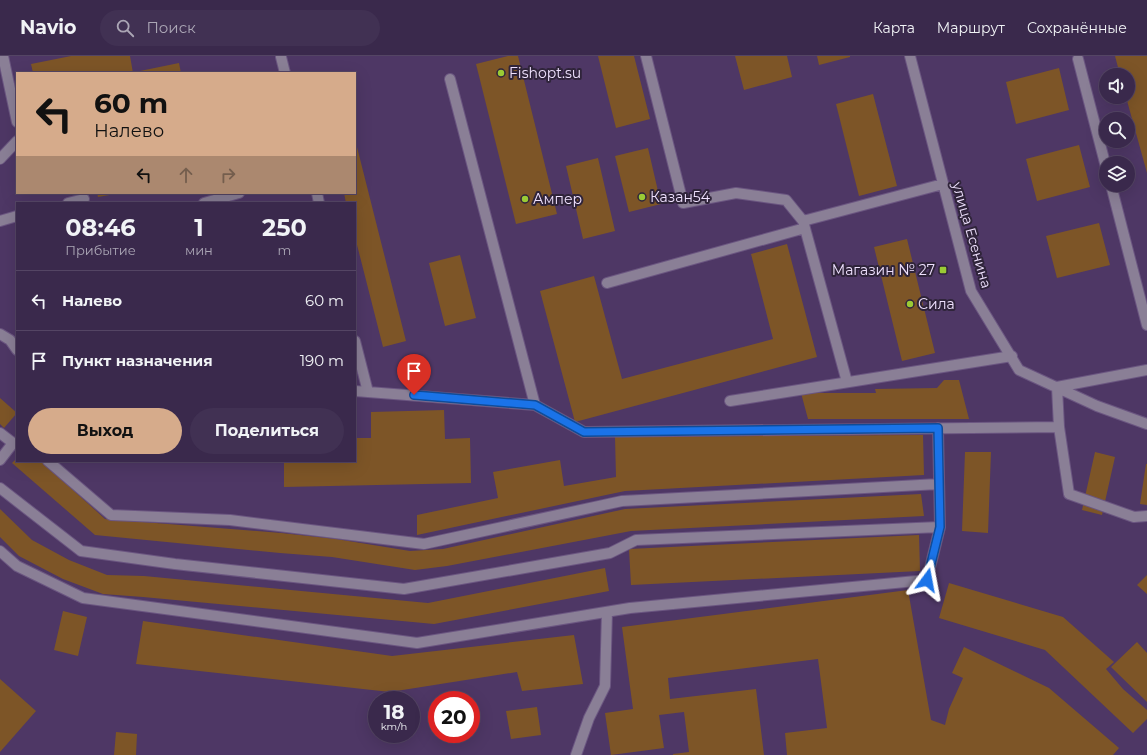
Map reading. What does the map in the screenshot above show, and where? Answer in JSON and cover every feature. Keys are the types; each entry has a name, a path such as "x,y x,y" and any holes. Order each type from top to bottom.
{"street":[{"path":"3,56 16,117"},
{"path":"281,56 285,72"},
{"path":"646,56 683,203 736,193 786,200 804,225 847,382"},
{"name":"улица Есенина","path":"910,56 971,291 1020,370 1098,406 1147,424"},
{"path":"1078,59 1103,156"},
{"path":"450,79 535,405"},
{"path":"0,159 16,142"},
{"path":"607,283 943,184"},
{"path":"1113,192 1147,325"},
{"path":"208,202 236,194"},
{"path":"72,202 84,199"},
{"path":"0,221 16,216"},
{"path":"0,334 10,340 16,349"},
{"path":"356,345 368,392"},
{"path":"730,401 1012,356"},
{"path":"1147,370 1057,387 1059,426 1069,494 1134,517 1147,516"},
{"path":"356,391 535,405 584,432 1059,426"},
{"path":"0,550 17,566 83,598 417,643 638,607 927,580 940,527 938,428"},
{"path":"0,433 15,443 0,460"},
{"path":"49,462 111,515 230,520 424,544 622,501 939,484"},
{"path":"0,488 81,551 175,564 404,589 610,553 636,540 940,527"},
{"path":"576,755 589,718 606,686 607,612"}],"building":[{"path":"71,56 130,56 133,72 33,72 31,64"},
{"path":"508,56 518,56 557,214 516,224 476,64"},
{"path":"598,56 634,56 650,119 616,128"},
{"path":"735,56 787,56 792,77 744,90"},
{"path":"817,56 850,56 850,57 819,65"},
{"path":"1115,56 1147,56 1147,173 1135,130 1135,112 1130,112 1128,104 1135,104 1135,68 1118,68"},
{"path":"179,63 181,72 135,72"},
{"path":"1059,68 1069,110 1016,124 1006,82"},
{"path":"873,94 897,186 859,196 836,104"},
{"path":"1079,145 1090,187 1037,201 1026,159"},
{"path":"356,148 406,341 383,347 356,241 356,202 346,202 344,194 356,194"},
{"path":"648,148 661,204 629,212 615,156"},
{"path":"598,158 615,231 583,239 566,166"},
{"path":"97,194 115,194 98,197"},
{"path":"1099,223 1110,265 1057,278 1046,236"},
{"path":"907,239 935,353 902,361 874,247"},
{"path":"787,244 817,357 575,422 540,291 594,276 622,379 773,339 751,254"},
{"path":"460,255 476,318 445,326 429,263"},
{"path":"944,380 959,380 969,419 808,419 801,393 876,393 875,389 937,388"},
{"path":"0,398 16,412 16,414 4,428 0,424"},
{"path":"444,410 445,439 470,438 471,483 284,487 284,462 356,462 356,438 371,438 371,412"},
{"path":"923,435 924,475 625,491 417,535 417,515 498,498 493,472 560,460 564,486 616,477 615,437"},
{"path":"965,452 991,452 988,533 962,531"},
{"path":"1095,452 1115,457 1102,515 1082,510"},
{"path":"16,459 16,462 42,462 105,519 281,533 336,539 410,551 443,549 625,509 921,494 924,516 631,531 447,566 415,570 332,557 95,535 12,463"},
{"path":"1147,464 1147,505 1140,504"},
{"path":"0,509 32,540 69,560 107,575 144,576 428,603 605,568 609,591 434,624 103,594 63,579 19,556 0,537"},
{"path":"919,535 920,571 631,585 629,549"},
{"path":"1147,575 1147,594 1137,585"},
{"path":"949,583 1063,617 1114,662 1106,669 1123,689 1147,710 1147,719 1133,733 1045,650 939,618"},
{"path":"908,590 931,720 945,725 949,709 963,678 952,673 964,647 1049,688 1119,748 1113,755 787,755 785,733 827,728 818,659 668,678 670,699 756,689 764,755 673,755 689,752 684,712 659,715 664,748 611,755 605,713 633,709 622,627"},
{"path":"63,611 87,617 78,656 54,650"},
{"path":"143,621 392,656 574,635 583,684 522,691 517,672 396,691 381,691 136,664"},
{"path":"1137,642 1147,653 1147,702 1111,667"},
{"path":"0,679 36,711 0,752"},
{"path":"537,707 541,735 511,739 506,711"},
{"path":"116,732 137,734 136,755 114,755"}],"place":[{"name":"Fishopt.su","path":"501,73"},
{"name":"Казан54","path":"642,197"},
{"name":"Ампер","path":"525,199"},
{"name":"Магазин № 27","path":"943,270"},
{"name":"Сила","path":"910,304"}],"route":[{"path":"414,395 535,405 584,432 938,428 940,527 927,580"}]}
